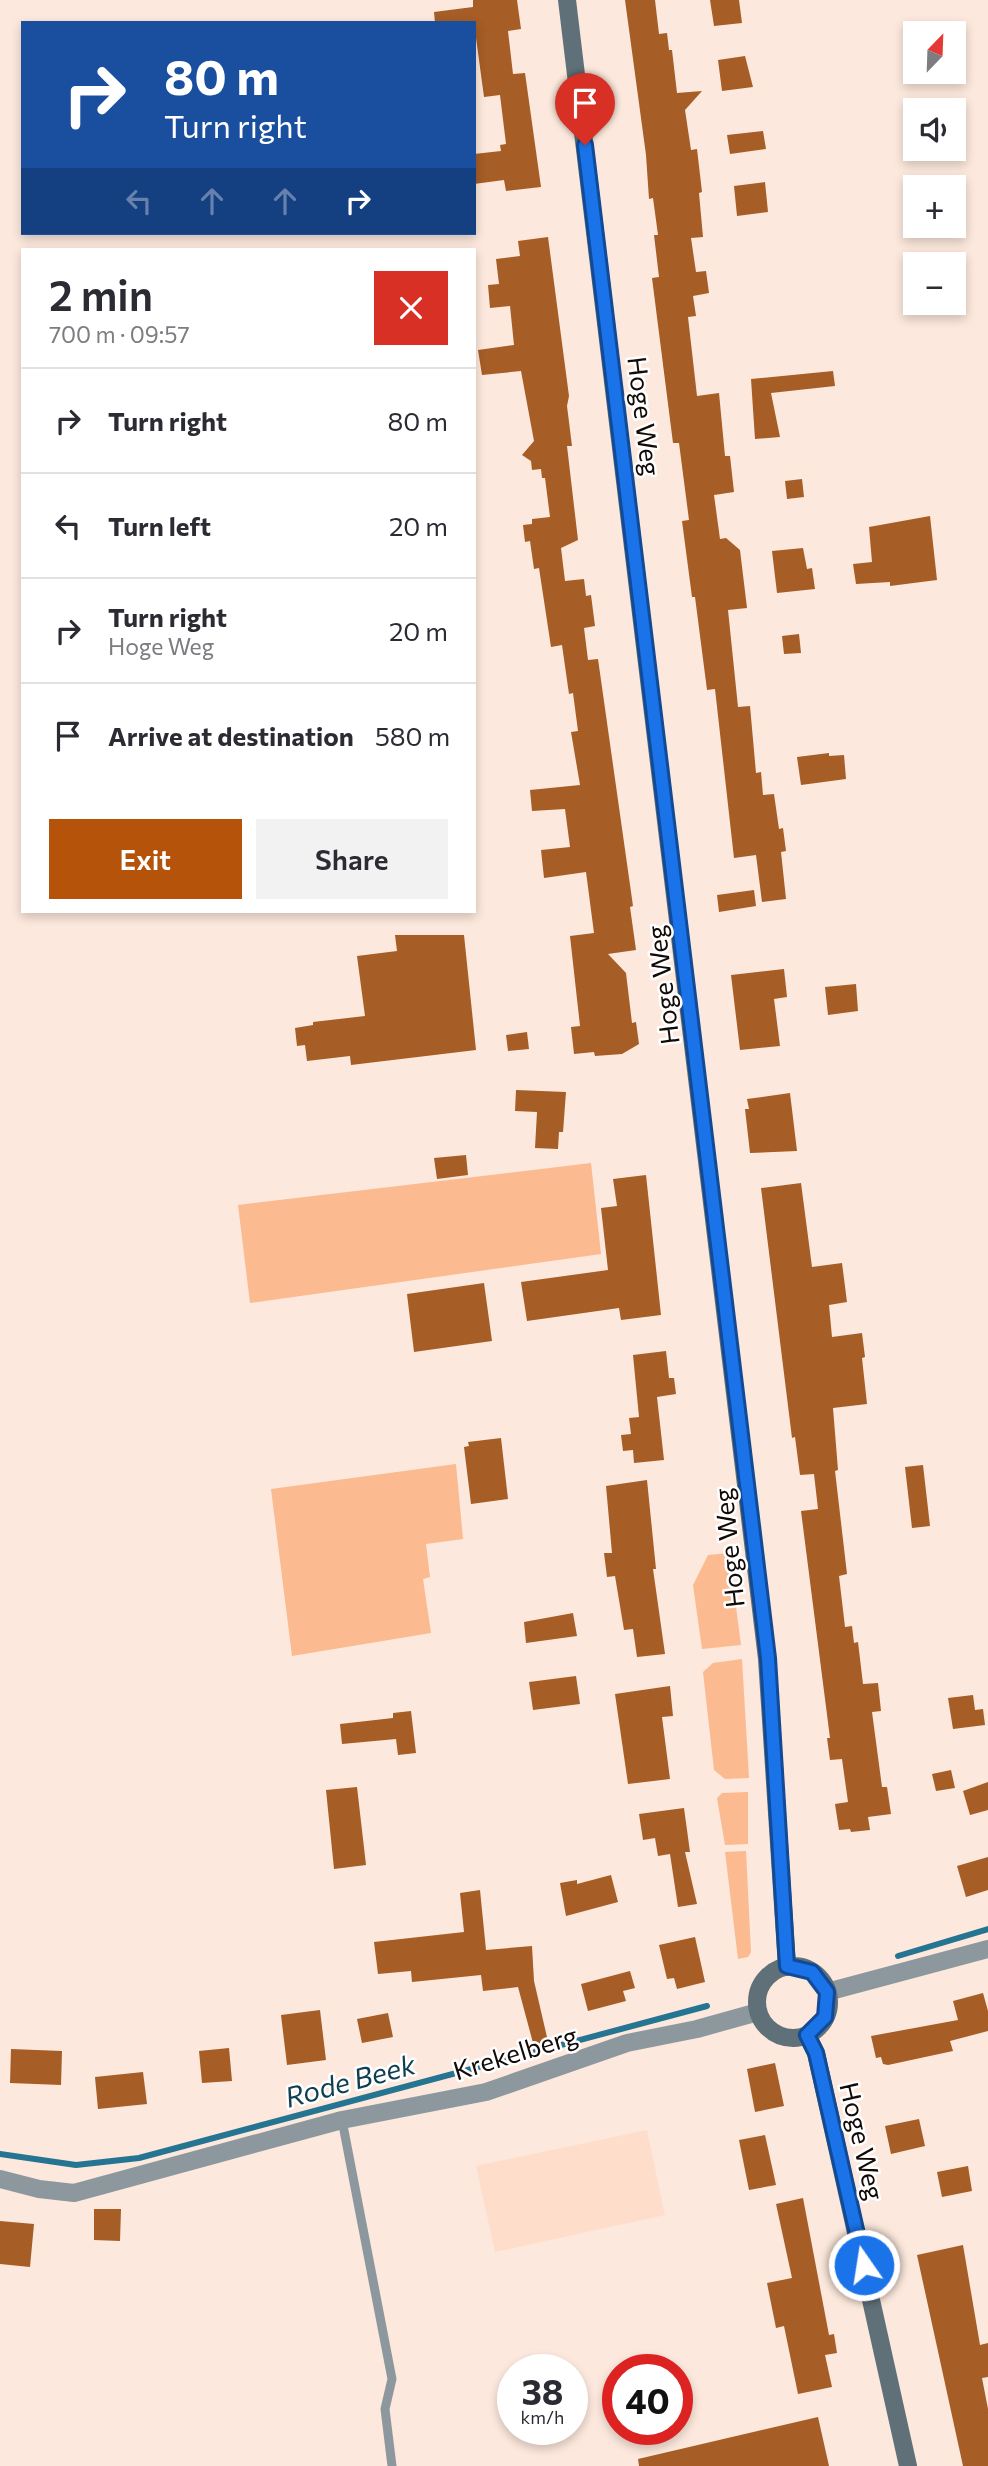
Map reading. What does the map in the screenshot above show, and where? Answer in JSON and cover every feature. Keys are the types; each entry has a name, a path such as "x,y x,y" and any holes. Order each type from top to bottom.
{"street":[{"name":"Hoge Weg","path":"567,0 768,1658 787,1966"},
{"path":"827,1992 988,1949"},
{"path":"787,1966 812,1972 827,1992 825,2017 807,2035 797,2038 777,2034 762,2021 758,2012 757,1997 762,1983 773,1972 787,1966"},
{"name":"Krekelberg","path":"0,2179 38,2189 74,2193 342,2120 486,2092 627,2043 741,2019 758,2012"},
{"name":"Hoge Weg","path":"807,2035 816,2053 908,2466"}],"lane":[{"path":"342,2120 392,2379 385,2409 392,2466"}],"shaded area":[{"path":"591,1163 601,1254 250,1303 238,1205"},
{"path":"456,1464 463,1539 426,1544 430,1577 423,1579 431,1633 292,1656 271,1489"},
{"path":"729,1553 741,1645 702,1649 693,1585 708,1555"},
{"path":"742,1659 749,1778 725,1779 714,1770 703,1672 713,1663"},
{"path":"748,1792 748,1844 725,1845 717,1798 722,1793"},
{"path":"746,1851 751,1952 748,1957 738,1959 725,1852"},
{"path":"647,2130 665,2215 495,2252 476,2166"}],"building":[{"path":"473,0 517,0 521,29 508,31 513,74 525,73 541,187 506,191 504,180 476,184 476,154 501,151 500,145 506,144 500,95 484,97 476,21 435,21 434,12 473,7"},
{"path":"625,0 655,0 659,34 667,33 669,50 672,50 677,93 702,91 685,110 691,150 697,149 702,192 699,193 703,237 691,238 696,272 706,271 709,293 693,296 696,316 688,317 697,396 719,393 725,456 730,456 734,492 714,495 720,539 726,538 740,550 747,608 728,610 738,707 750,706 756,773 761,772 763,795 774,794 779,829 783,828 786,851 781,852 786,899 762,902 756,855 734,858 715,689 707,690 682,521 689,520 679,443 673,443 652,278 659,277 654,235 658,235 653,198 649,199 646,155"},
{"path":"710,0 739,0 742,23 714,26"},
{"path":"745,56 753,87 722,91 718,60"},
{"path":"763,131 766,149 730,154 727,135"},
{"path":"765,182 768,212 737,216 734,186"},
{"path":"548,237 569,396 567,406 572,446 567,446 578,540 561,548 565,581 584,579 586,596 591,595 595,626 584,628 588,660 598,659 633,906 630,907 636,950 608,954 626,973 632,1023 636,1022 639,1044 622,1054 595,1056 594,1052 574,1054 571,1027 580,1026 570,936 594,933 586,872 544,878 541,850 570,847 565,809 532,811 530,790 580,785 571,732 578,731 573,693 569,694 562,645 551,647 539,568 534,569 530,541 525,542 523,525 532,524 532,519 550,517 545,478 542,478 541,469 532,470 531,461 522,455 534,441 521,371 482,375 478,350 514,345 510,306 490,308 488,285 499,284 496,259 520,256 518,241"},
{"path":"833,371 835,386 771,393 780,437 755,439 751,379"},
{"path":"802,479 804,497 787,499 785,481"},
{"path":"930,516 937,580 890,586 890,582 856,584 853,564 872,562 869,527"},
{"path":"803,548 807,569 812,568 815,589 777,593 772,551"},
{"path":"799,634 801,653 784,654 782,636"},
{"path":"829,753 829,756 844,755 846,779 801,785 797,757"},
{"path":"754,890 756,906 719,912 717,895"},
{"path":"395,935 464,935 476,1050 351,1065 350,1056 307,1061 305,1045 297,1046 295,1028 313,1025 313,1022 365,1016 357,956 397,951"},
{"path":"784,969 787,997 774,999 780,1046 740,1050 731,975"},
{"path":"856,984 858,1011 828,1015 825,987"},
{"path":"527,1032 529,1049 508,1051 506,1035"},
{"path":"516,1090 566,1092 563,1132 559,1132 558,1149 535,1148 537,1112 515,1111"},
{"path":"790,1093 797,1151 750,1153 745,1109 749,1109 747,1099"},
{"path":"466,1155 468,1175 437,1179 434,1158"},
{"path":"646,1175 661,1315 621,1320 619,1308 527,1321 521,1282 608,1270 601,1208 617,1206 613,1179"},
{"path":"801,1183 812,1267 842,1263 847,1302 829,1305 832,1337 862,1333 865,1357 862,1358 867,1404 833,1408 838,1470 835,1471 847,1574 839,1576 845,1627 852,1626 854,1643 858,1642 863,1684 878,1683 881,1711 872,1712 882,1787 887,1787 891,1814 868,1817 870,1830 851,1832 850,1829 839,1830 835,1804 848,1802 842,1759 830,1760 827,1738 830,1738 801,1511 818,1509 814,1474 800,1475 795,1437 792,1438 761,1188"},
{"path":"484,1283 492,1341 414,1352 407,1294"},
{"path":"666,1351 669,1378 674,1378 676,1394 657,1397 664,1460 634,1463 633,1450 623,1451 621,1435 631,1434 629,1418 639,1417 633,1355"},
{"path":"501,1438 508,1499 471,1504 464,1447 469,1446 468,1442"},
{"path":"923,1465 930,1526 912,1528 905,1467"},
{"path":"647,1480 656,1569 653,1569 665,1654 637,1657 633,1629 624,1630 615,1576 607,1577 604,1553 612,1553 606,1486"},
{"path":"573,1613 577,1636 526,1643 524,1622"},
{"path":"576,1676 580,1704 533,1710 529,1682"},
{"path":"670,1686 673,1716 662,1717 670,1779 628,1784 615,1694"},
{"path":"973,1695 975,1710 983,1709 985,1725 953,1729 948,1698"},
{"path":"411,1711 416,1753 398,1755 396,1739 342,1744 340,1724 393,1718 393,1713"},
{"path":"951,1770 955,1788 936,1791 932,1774"},
{"path":"988,1782 988,1810 970,1815 963,1791"},
{"path":"357,1787 366,1865 334,1869 326,1790"},
{"path":"684,1808 690,1852 685,1852 697,1904 678,1907 670,1854 658,1856 655,1838 643,1840 639,1814"},
{"path":"988,1857 988,1890 966,1897 957,1866"},
{"path":"611,1875 618,1902 566,1916 560,1883 577,1880 577,1884"},
{"path":"480,1890 486,1950 532,1946 534,1981 550,2050 536,2054 518,1987 483,1991 481,1975 412,1982 411,1971 378,1974 374,1942 464,1932 460,1893"},
{"path":"695,1937 705,1982 677,1989 674,1978 667,1979 659,1945"},
{"path":"630,1971 635,1988 623,1991 626,2001 588,2011 581,1984"},
{"path":"983,1993 988,2011 988,2031 950,2041 953,2051 888,2065 883,2064 881,2057 876,2058 871,2036 958,2020 953,2001"},
{"path":"320,2010 326,2060 287,2065 281,2015"},
{"path":"388,2013 393,2037 362,2043 357,2019"},
{"path":"229,2048 232,2081 202,2083 199,2051"},
{"path":"11,2049 62,2051 61,2085 10,2083"},
{"path":"775,2063 784,2106 755,2112 747,2069"},
{"path":"143,2072 147,2104 98,2109 95,2077"},
{"path":"919,2119 925,2146 891,2154 885,2126"},
{"path":"765,2135 776,2185 749,2190 739,2140"},
{"path":"968,2166 972,2191 942,2197 937,2172"},
{"path":"803,2198 829,2335 834,2334 837,2353 825,2355 832,2387 798,2394 784,2326 776,2328 767,2283 792,2278 776,2204"},
{"path":"94,2209 121,2209 120,2241 94,2240"},
{"path":"0,2221 34,2224 30,2267 0,2264"},
{"path":"963,2245 980,2345 988,2343 988,2377 982,2378 988,2409 988,2466 963,2466 917,2255"},
{"path":"818,2417 829,2466 639,2466 638,2459"}],"waterway":[{"name":"Rode Beek","path":"898,1956 988,1929"},
{"name":"Rode Beek","path":"0,2154 76,2165 139,2158 707,2006"}],"route":[{"path":"585,145 663,770 768,1658 787,1966 796,1966 812,1972 819,1977 827,1992 828,2009 825,2017 814,2031 807,2035 816,2053 864,2265"}]}
